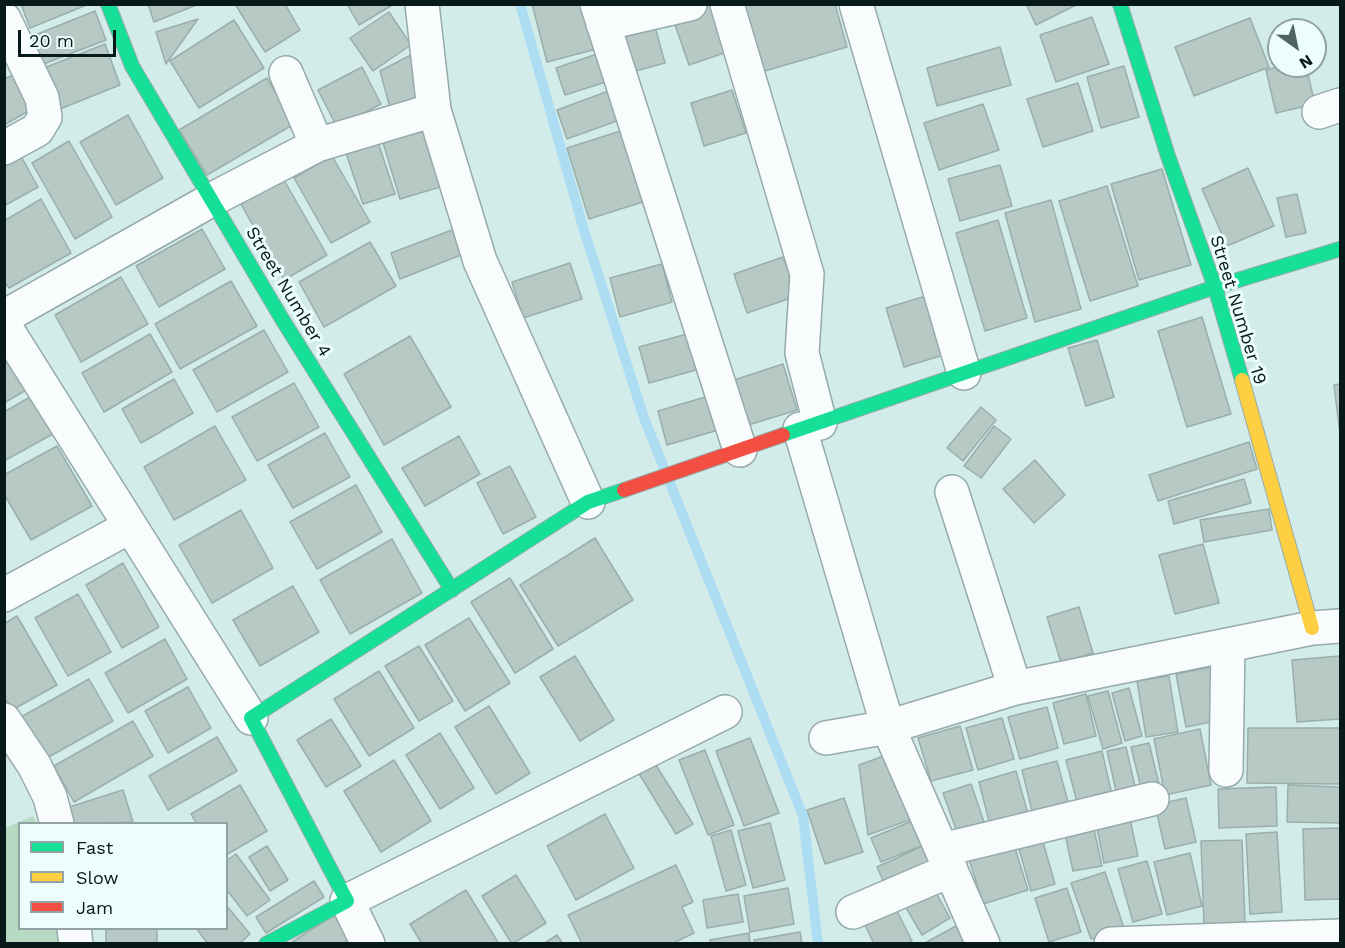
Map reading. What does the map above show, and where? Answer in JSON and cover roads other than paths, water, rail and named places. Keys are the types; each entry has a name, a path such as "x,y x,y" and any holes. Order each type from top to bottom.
{"street":[{"name":"Street Number 4","path":"108,4 132,66 211,200 452,590"},
{"path":"422,4 435,110 480,261 588,502"},
{"path":"690,4 600,14 740,450"},
{"path":"727,4 807,274 802,352 810,426 888,727 983,944"},
{"path":"856,4 964,373"},
{"name":"Street Number 19","path":"1120,4 1168,156 1215,287 1326,627"},
{"path":"4,19 42,98 45,117 37,130 4,148"},
{"path":"286,74 316,145"},
{"path":"4,317 211,200 316,145 435,110"},
{"path":"251,718 588,502 1215,287 1341,249"},
{"path":"4,325 251,718 368,944"},
{"path":"952,492 1015,688"},
{"path":"4,595 129,527"},
{"path":"826,738 888,727 1015,688 1326,627"},
{"path":"1226,770 1228,645"},
{"path":"266,944 347,901 725,712"},
{"path":"4,720 34,765 50,797 56,822"},
{"path":"853,912 946,860 1152,799"},
{"path":"1111,944 1341,936"}],"waterway":[{"path":"520,4 583,227 644,418 803,816 818,944"}]}
